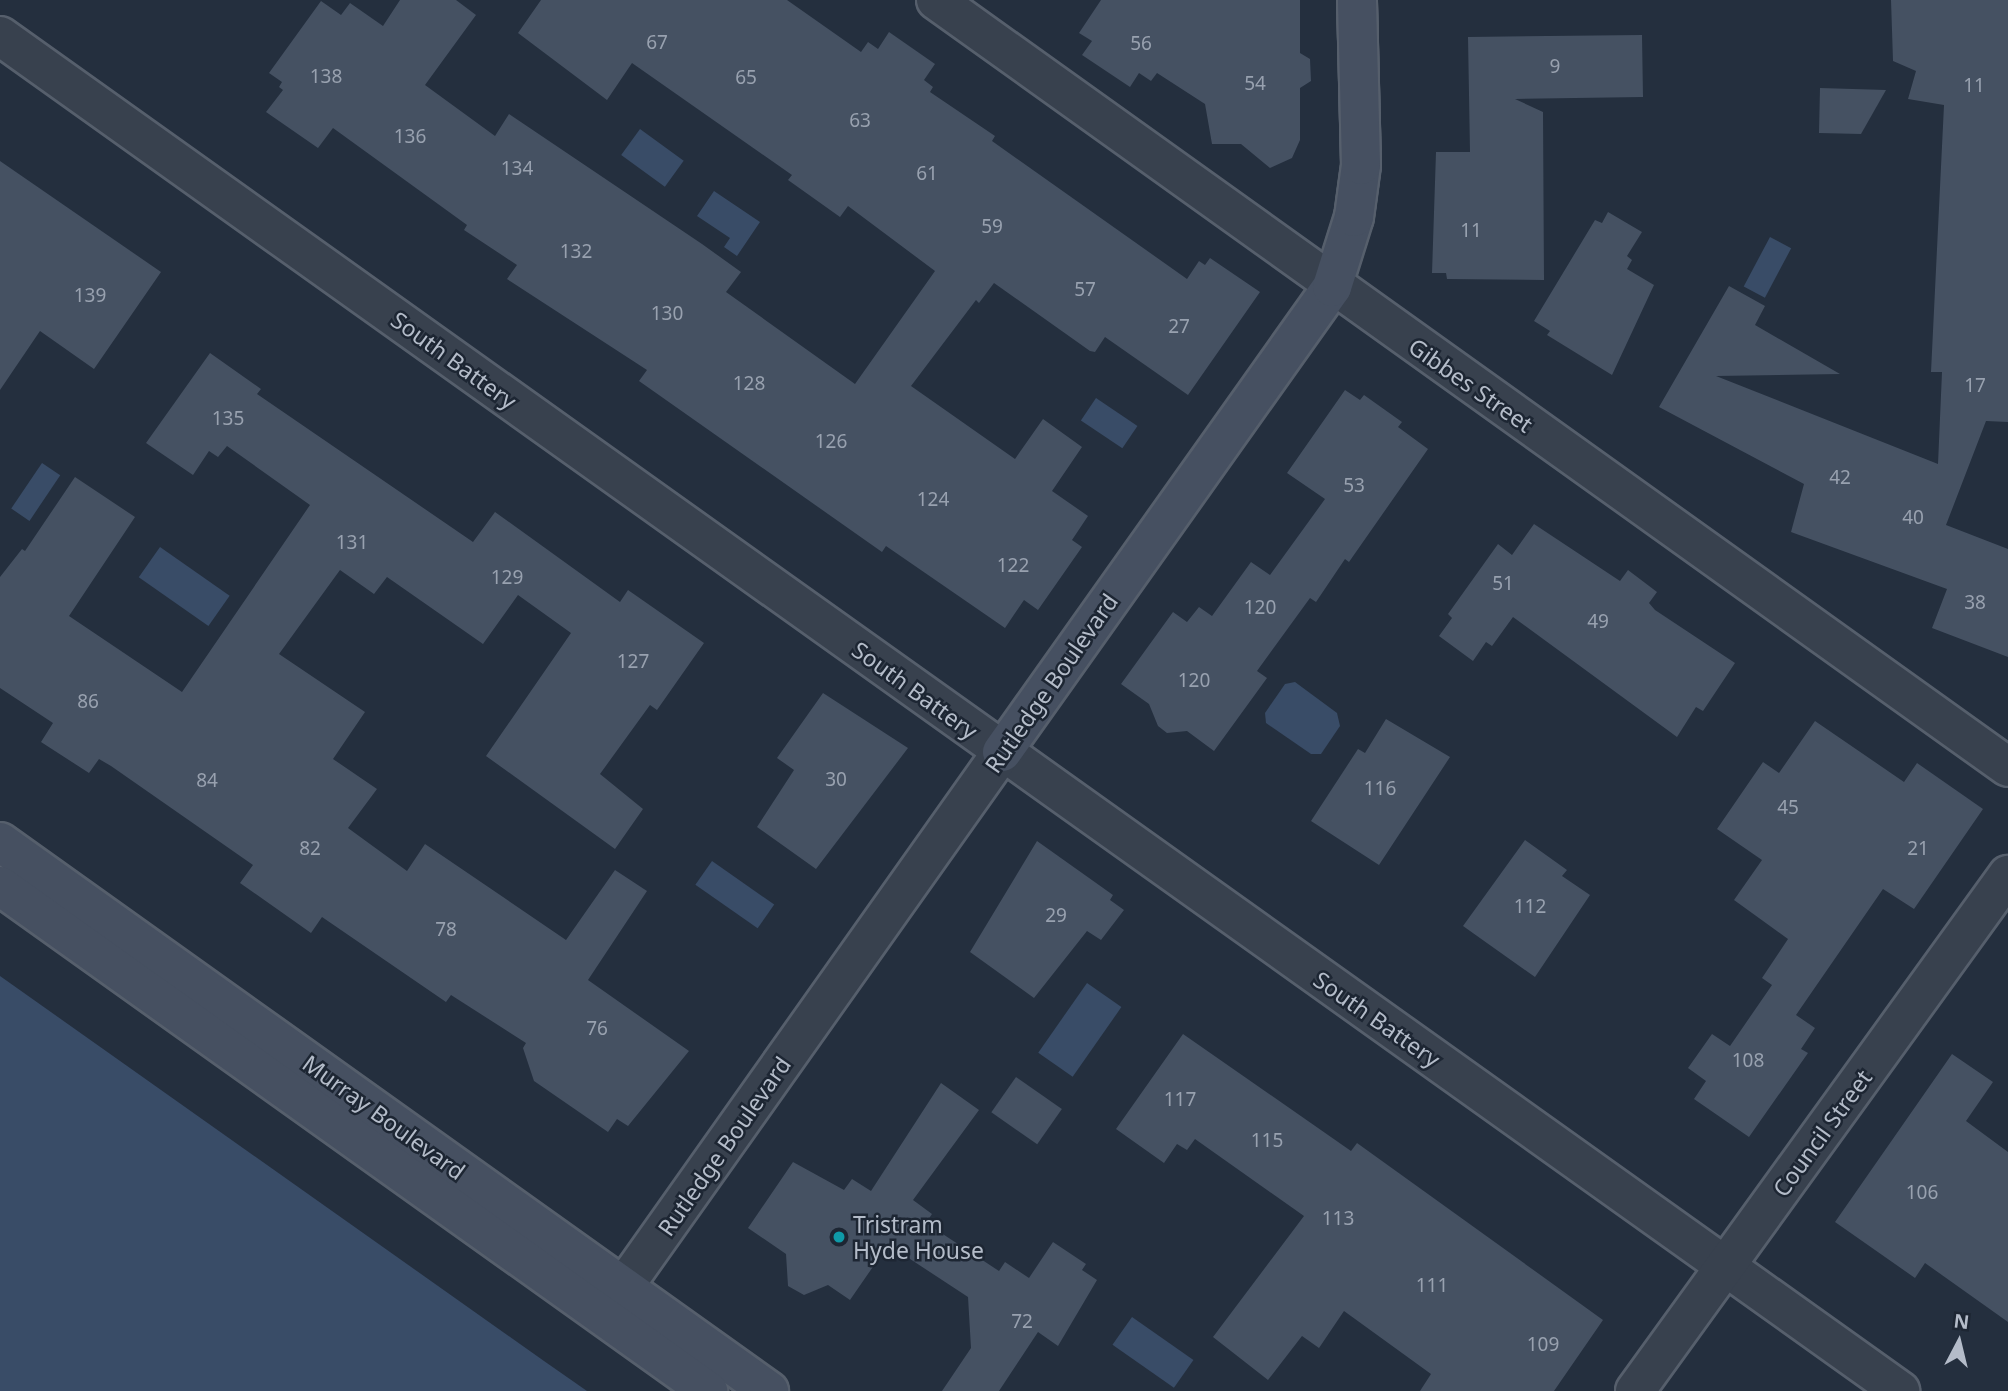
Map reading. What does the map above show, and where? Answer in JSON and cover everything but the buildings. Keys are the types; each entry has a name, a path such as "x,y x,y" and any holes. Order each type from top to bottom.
{"street":[{"name":"Gibbes Street","path":"936,0 1332,287 2008,767"},
{"name":"Rutledge Boulevard","path":"612,1302 1332,287 1354,217 1361,165 1357,0"},
{"name":"South Battery","path":"0,36 1900,1391"},
{"name":"Murray Boulevard","path":"0,842 612,1302 708,1391"},
{"name":"Council Street","path":"1635,1391 2008,876"},
{"name":"Murray Boulevard","path":"0,886 612,1302 769,1391"}],"water":[{"path":"640,129 684,161 665,187 621,155"},
{"path":"714,191 760,222 737,256 724,247 730,238 697,216"},
{"path":"1770,237 1791,248 1765,298 1744,286"},
{"path":"1096,398 1137,426 1122,448 1081,420"},
{"path":"42,463 60,475 29,521 11,509"},
{"path":"160,547 230,596 208,626 139,577"},
{"path":"1295,682 1337,713 1340,726 1321,754 1311,754 1266,723 1265,713 1285,684"},
{"path":"712,861 774,905 758,928 695,885"},
{"path":"0,976 544,1361 587,1391 0,1391"},
{"path":"1087,983 1121,1007 1073,1077 1038,1053"},
{"path":"1132,1317 1193,1360 1174,1388 1112,1345"}],"place":[{"name":"Tristram Hyde House","path":"839,1237"}]}
